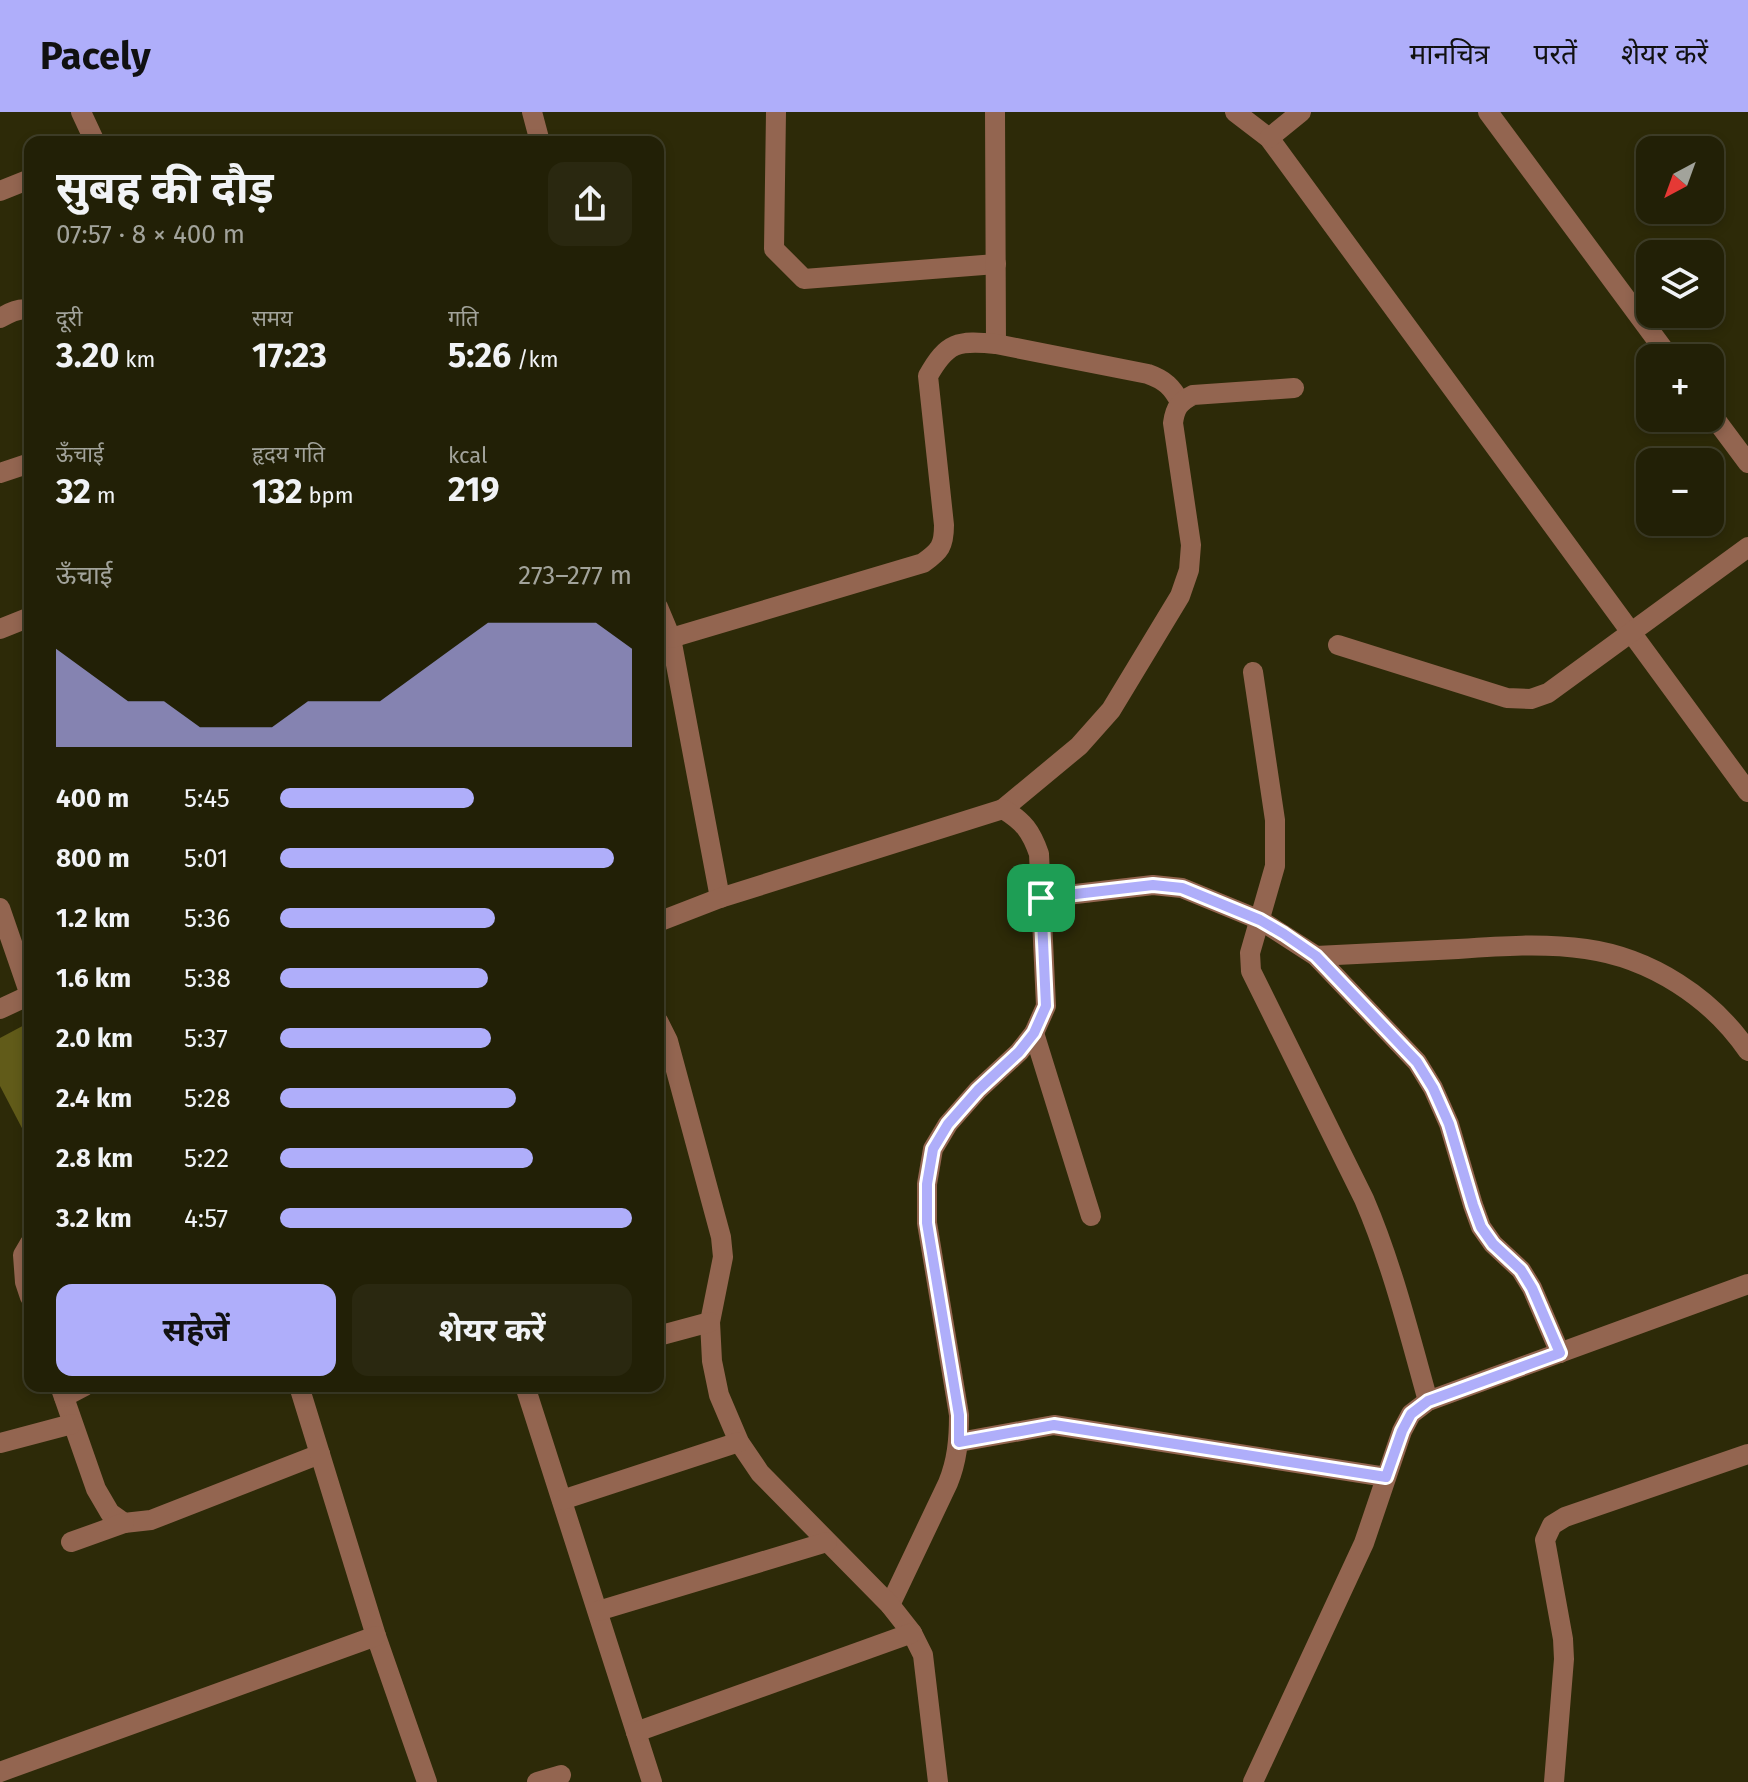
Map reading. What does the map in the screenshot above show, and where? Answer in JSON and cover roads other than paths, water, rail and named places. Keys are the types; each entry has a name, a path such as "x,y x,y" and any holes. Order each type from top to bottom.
{"street":[{"path":"81,112 92,136"},
{"path":"532,112 538,136"},
{"path":"776,112 774,249 804,279 996,264"},
{"path":"995,112 996,344"},
{"path":"1235,112 1269,138 1748,792"},
{"path":"1269,138 1301,112"},
{"path":"1488,112 1660,344"},
{"path":"0,191 24,181"},
{"path":"671,638 923,563 936,554 944,541 944,525 928,376 939,357 953,346 972,341 996,344 1148,374 1163,379 1180,402"},
{"path":"664,920 720,898 1003,809 1079,746 1111,710 1180,596 1189,570 1191,545 1173,423 1175,410 1180,402 1193,395 1294,388"},
{"path":"1724,431 1748,463"},
{"path":"0,473 24,465"},
{"path":"1338,645 1507,698 1531,699 1548,693 1748,547"},
{"path":"0,629 24,619"},
{"path":"664,621 671,638 720,898"},
{"path":"1253,672 1275,820 1275,866 1250,953 1251,971 1378,1230 1428,1401"},
{"path":"890,1605 948,1483 959,1442 959,1415 927,1223 927,1184 933,1149 948,1124 978,1090 1019,1052 1034,1033 1046,1006 1039,854 1031,833 1003,809"},
{"path":"1041,898 1153,885 1182,888 1260,920 1316,956 1417,1062 1433,1088 1449,1124 1481,1227 1493,1244 1521,1270 1560,1353"},
{"path":"0,908 24,978"},
{"path":"1316,956 1527,945 1588,949 1636,962 1674,982 1711,1006 1748,1051"},
{"path":"0,1009 24,998"},
{"path":"664,1033 721,1237 723,1257 710,1322 712,1361 719,1395 739,1442 760,1473 890,1605 912,1633 923,1655 938,1782"},
{"path":"1034,1033 1091,1216"},
{"path":"1253,1782 1364,1543 1402,1431 1411,1414 1428,1401 1748,1284"},
{"path":"664,1334 710,1322"},
{"path":"62,1392 96,1489 110,1513 124,1523"},
{"path":"301,1392 376,1636 427,1782"},
{"path":"527,1392 652,1782"},
{"path":"0,1443 72,1424"},
{"path":"959,1442 1054,1425 1386,1477"},
{"path":"562,1500 739,1442"},
{"path":"71,1542 124,1523 151,1520 320,1454"},
{"path":"1554,1782 1564,1659 1545,1540 1552,1525 1565,1517 1748,1454"},
{"path":"598,1611 827,1542"},
{"path":"636,1732 912,1633"},
{"path":"0,1772 376,1636"},
{"path":"537,1782 561,1775"}]}
